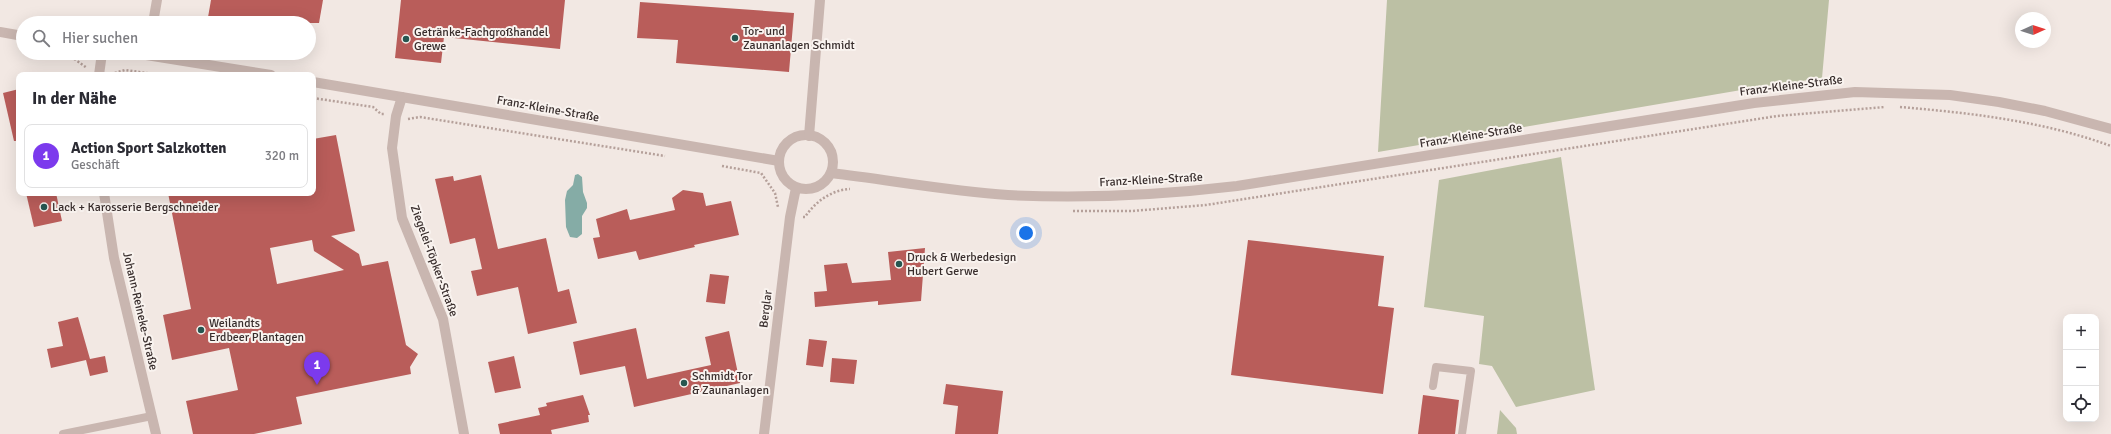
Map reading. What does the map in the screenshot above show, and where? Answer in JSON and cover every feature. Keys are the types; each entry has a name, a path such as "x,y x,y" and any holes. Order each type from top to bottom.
{"street":[{"path":"154,16 157,0"},
{"path":"809,136 820,0"},
{"path":"0,32 16,35"},
{"path":"99,72 101,60"},
{"path":"182,60 253,72"},
{"name":"Franz-Kleine-Straße","path":"316,82 779,161"},
{"name":"Franz-Kleine-Straße","path":"831,173 1007,195 1079,196 1182,192 1244,185 1754,104 1855,92 1950,95 1999,102 2045,111 2111,129"},
{"name":"Ziegelei-Töpker-Straße","path":"402,96 396,116 392,148 402,218 443,319 464,434"},
{"path":"809,136 817,138 829,149 832,156 831,173 821,185 814,188 796,188 784,178 779,161 785,145 792,139 809,136"},
{"name":"Berglar","path":"764,434 790,217 796,188"},
{"name":"Johann-Reineke-Straße","path":"104,196 114,258 156,434"}],"lane":[{"path":"1433,386 1436,367 1471,371 1462,434"},
{"path":"63,434 152,416"}],"path":[{"path":"316,98 373,107 381,114 408,119 420,117 668,156"},
{"path":"715,164 761,173 775,194 779,211 790,217"}],"green space":[{"path":"1387,0 1829,0 1822,78 1753,88 1378,152"},
{"path":"1561,157 1595,390 1516,407 1492,366 1479,364 1484,316 1424,307 1439,180"},
{"path":"1500,410 1516,428 1517,434 1497,434"}],"water":[{"path":"578,174 582,177 583,192 587,203 587,208 582,216 582,234 577,238 570,237 566,227 565,200 567,191 573,185 575,175"}],"building":[{"path":"211,0 323,0 319,23 316,23 316,16 208,16"},
{"path":"401,0 565,0 560,49 444,37 441,63 395,58"},
{"name":"Tor- und Zaunanlagen Schmidt","path":"640,2 794,13 789,72 676,63 678,40 637,38"},
{"path":"16,90 16,141 14,141 3,93"},
{"path":"336,135 355,231 331,236 359,254 362,266 388,261 406,345 418,354 410,367 411,374 296,397 302,424 254,434 193,434 186,401 238,390 229,348 172,360 163,315 191,309 169,196 316,196 316,138","holes":["312,240 314,251 344,270 277,284 270,248"]},
{"path":"481,175 498,249 546,238 558,292 569,289 577,323 528,334 518,287 477,296 471,271 482,269 475,238 450,244 435,179 453,176 454,181"},
{"path":"683,190 703,193 706,206 731,201 739,235 694,245 695,247 639,260 636,251 598,259 593,238 600,237 596,219 627,209 630,220 675,210 672,198"},
{"name":"Lack + Karosserie Bergschneider","path":"27,196 57,196 62,221 34,227"},
{"path":"1248,240 1384,256 1378,306 1394,308 1383,394 1231,375"},
{"path":"925,248 921,301 878,305 878,301 815,307 814,292 827,291 824,265 847,263 852,283 891,280 888,252"},
{"path":"710,274 729,276 725,304 706,302"},
{"path":"78,317 90,359 105,356 108,372 90,376 86,360 51,368 47,349 63,346 58,322"},
{"path":"636,328 647,379 711,365 705,337 729,331 740,383 634,407 625,366 580,375 573,342"},
{"path":"809,339 827,341 823,367 806,365"},
{"path":"514,356 521,388 495,393 488,362"},
{"path":"832,358 857,360 854,384 830,382"},
{"path":"946,384 1003,391 998,434 955,434 958,406 943,404"},
{"path":"583,395 590,415 588,415 589,422 551,430 552,434 500,434 498,424 540,415 538,408 547,406 546,403"},
{"path":"1423,395 1459,400 1455,434 1418,434"}],"place":[{"name":"Tor- und Zaunanlagen Schmidt","path":"735,38"},
{"name":"Getränke-Fachgroßhandel Grewe","path":"406,39"},
{"name":"Lack + Karosserie Bergschneider","path":"44,207"},
{"name":"Druck & Werbedesign Hubert Gerwe","path":"899,264"},
{"name":"Weilandts Erdbeer Plantagen","path":"201,330"},
{"name":"Schmidt Tor & Zaunanlagen","path":"684,383"},
{"name":"Action Sport Salzkotten","path":"317,385"}]}
